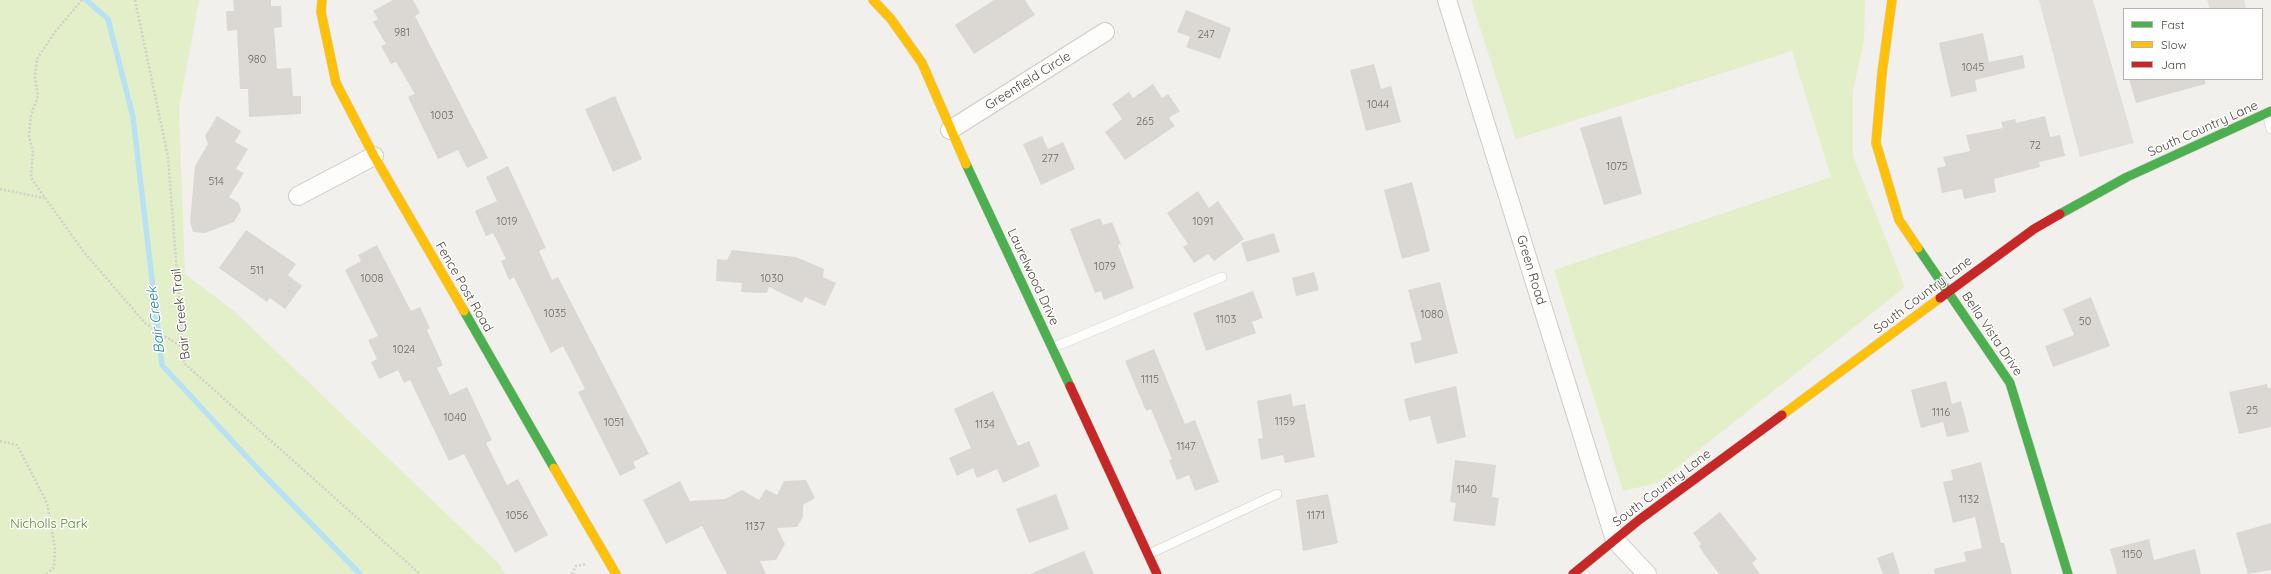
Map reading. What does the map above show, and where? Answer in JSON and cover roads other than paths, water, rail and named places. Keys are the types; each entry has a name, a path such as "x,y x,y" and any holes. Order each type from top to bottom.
{"street":[{"name":"Fence Post Road","path":"322,0 321,12 336,83 374,156 616,574"},
{"name":"Laurelwood Drive","path":"873,0 891,19 922,63 950,130 1149,554 1157,574"},
{"name":"Green Road","path":"1447,0 1615,540"},
{"name":"Bella Vista Drive","path":"1892,0 1882,73 1876,143 1899,220 2010,383 2068,574"},
{"name":"Greenfield Circle","path":"950,130 1105,32"},
{"name":"South Country Lane","path":"1573,574 1615,540 2034,229 2127,177 2269,113"},
{"path":"298,196 374,156"},
{"path":"1615,540 1646,574"}],"lane":[{"path":"2269,113 2271,129"},
{"path":"1052,348 1222,277"},
{"path":"1149,554 1277,494"}],"waterway":[{"name":"Bair Creek","path":"86,0 108,19 133,117 162,365 258,469 360,574"}],"park label":[{"name":"Nicholls Park","path":"49,524"}]}
